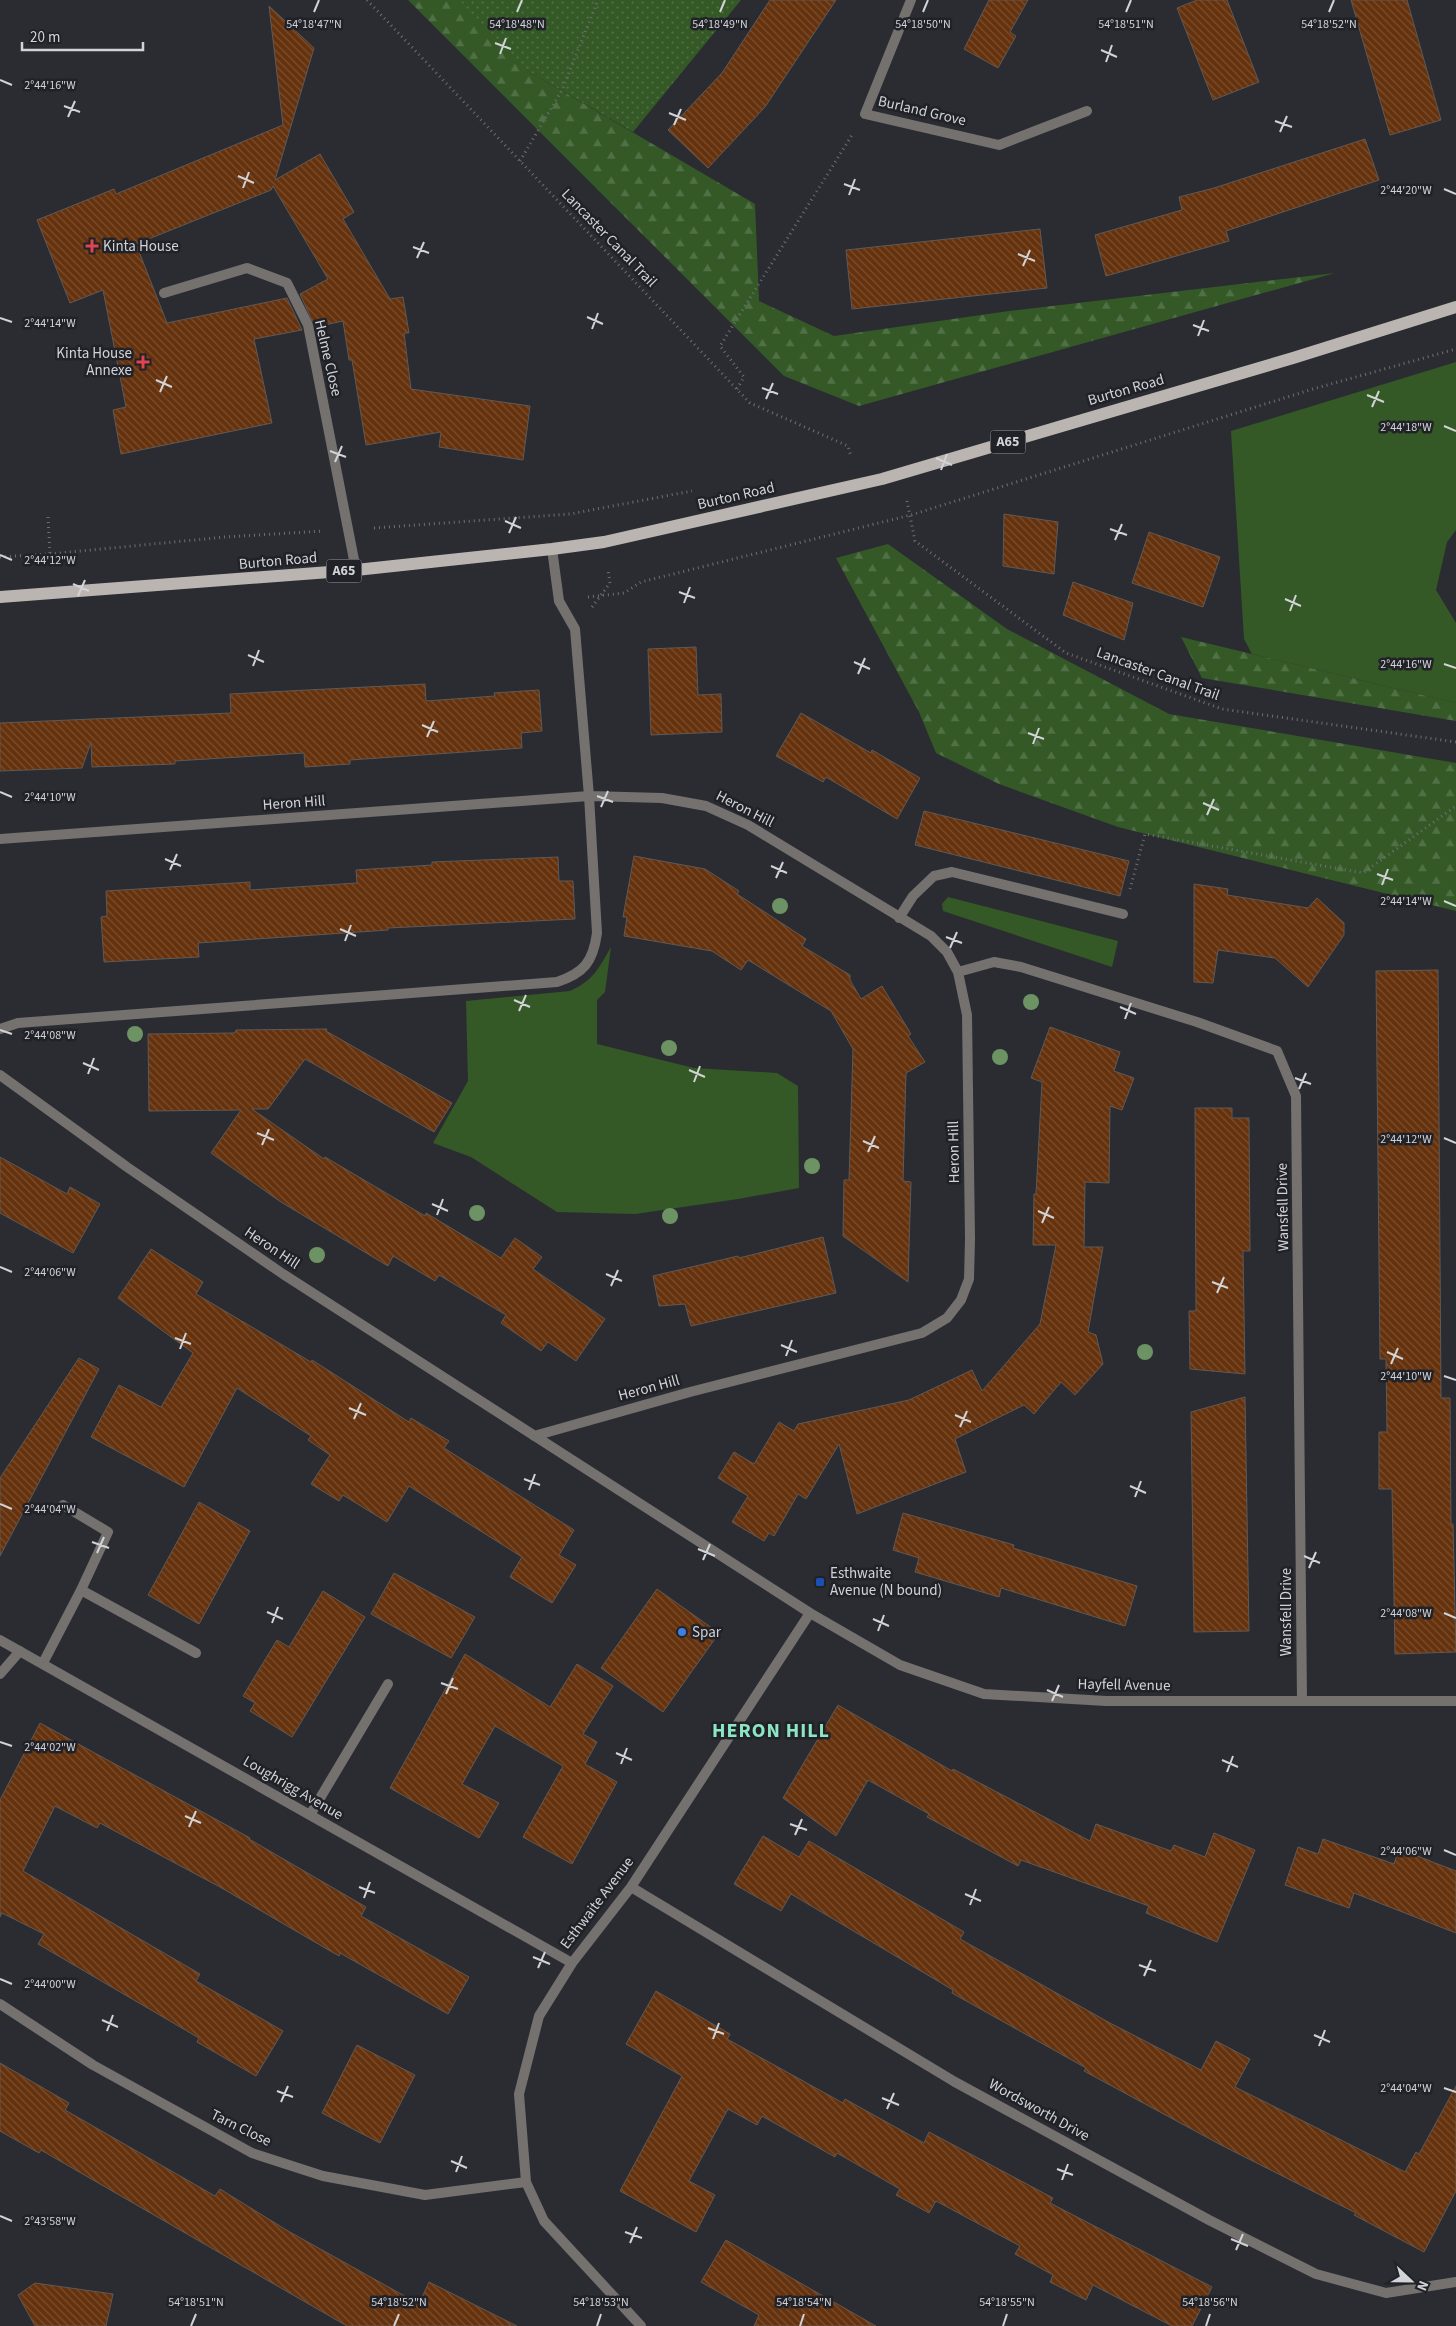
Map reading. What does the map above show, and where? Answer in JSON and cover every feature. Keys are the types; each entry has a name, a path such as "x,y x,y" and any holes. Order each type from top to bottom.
{"main road":[{"name":"Burton Road","path":"0,597 356,570 604,542 882,480 1293,358 1456,306"}],"street":[{"name":"Burland Grove","path":"911,0 865,114 999,145 1087,111"},
{"name":"Helme Close","path":"164,293 247,268 287,283 308,325 356,570"},
{"path":"0,1029 18,1023 557,982 570,977 584,968 594,952 597,933 589,796 575,629 559,601 552,549"},
{"name":"Heron Hill","path":"0,839 589,796 662,798 706,806 748,825 931,936 947,952 958,972 967,1015 969,1280 961,1300 947,1318 922,1333 690,1392 534,1436"},
{"path":"899,918 913,896 934,876 952,872 1123,914"},
{"name":"Wansfell Drive","path":"958,972 994,962 1021,967 1197,1022 1277,1051 1296,1096 1302,1701"},
{"name":"Heron Hill","path":"0,1075 127,1167 283,1274 810,1613"},
{"path":"43,1663 81,1590 108,1532 63,1504"},
{"path":"81,1590 196,1653"},
{"name":"Hayfell Avenue","path":"810,1613 900,1665 984,1694 1106,1701 1456,1701"},
{"name":"Esthwaite Avenue","path":"641,2326 544,2221 526,2182 519,2094 538,2016 572,1963 631,1887 810,1613"},
{"name":"Loughrigg Avenue","path":"0,1640 572,1963"},
{"path":"0,1674 20,1651"},
{"path":"310,1815 388,1684"},
{"name":"Wordsworth Drive","path":"631,1887 955,2082 1209,2220 1316,2274 1386,2292 1456,2282"},
{"name":"Tarn Close","path":"0,2004 93,2065 252,2153 323,2176 425,2195 526,2182"}],"path":[{"name":"Lancaster Canal Trail","path":"367,0 750,403 848,446 853,460"},
{"path":"520,161 562,90 598,0"},
{"path":"737,389 744,376 720,346 865,114"},
{"path":"612,594 624,593 641,582 910,515 1313,389 1456,349"},
{"path":"0,557 225,537 570,514 697,490"},
{"name":"Lancaster Canal Trail","path":"910,515 915,541 1066,653 1222,709 1456,742"},
{"path":"48,517 50,554"},
{"path":"575,629 610,583 604,542"},
{"path":"1123,914 1145,834 1364,873 1456,806"}],"green space":[{"path":"408,0 466,0 528,71 755,204 759,301 834,336 1009,311 1335,273 859,406 784,376"},
{"path":"459,0 741,0 633,132 528,71"},
{"path":"1456,362 1456,530 1447,542 1436,590 1456,623 1456,703 1252,654 1244,639 1231,431"},
{"path":"888,544 1007,629 1169,714 1456,763 1456,911 1118,827 999,784 936,753 919,712 836,558"},
{"path":"1181,637 1456,703 1456,721 1202,678"},
{"path":"948,897 1118,941 1112,967 943,911 942,904"},
{"path":"611,947 605,992 597,1000 597,1044 694,1068 777,1073 798,1086 799,1188 635,1214 557,1212 471,1157 433,1143 468,1081 466,1001 570,991 590,978 599,968"}],"building":[{"path":"770,0 836,0 765,107 708,168 668,130 722,73"},
{"path":"989,0 1028,0 1010,32 1016,36 998,68 964,49"},
{"path":"1197,0 1227,0 1259,82 1213,100 1177,8"},
{"path":"1351,0 1407,0 1441,120 1390,135"},
{"path":"269,6 314,48 275,180 320,154 354,212 343,219 390,299 403,297 409,333 404,333 411,389 530,406 523,460 439,447 441,432 366,445 352,360 349,360 343,321 315,327 300,294 328,279 273,186 271,190 136,244 167,323 287,298 302,330 254,339 272,423 121,454 113,410 126,407 103,290 70,303 37,220 114,189 116,194 283,125"},
{"path":"1365,139 1379,180 1226,231 1229,241 1106,276 1095,235 1182,210 1179,197 1214,188"},
{"path":"1040,229 1047,288 852,309 846,250"},
{"path":"1004,514 1058,522 1054,574 1003,566"},
{"path":"1149,532 1220,557 1203,607 1132,583"},
{"path":"1073,582 1133,603 1124,640 1063,615"},
{"path":"696,647 698,695 721,694 722,732 651,735 648,649"},
{"path":"425,684 426,701 495,696 494,693 539,690 542,731 521,733 522,748 350,760 350,764 305,767 304,753 175,761 175,764 92,767 91,742 82,768 0,771 0,723 231,713 230,694"},
{"path":"801,713 871,753 872,750 920,778 897,819 826,777 823,782 776,756"},
{"path":"924,811 1129,861 1120,896 915,845"},
{"path":"634,856 705,869 739,891 737,894 806,939 802,946 850,975 850,980 861,999 882,986 911,1034 908,1036 925,1062 906,1073 903,1181 911,1182 908,1282 843,1236 844,1180 849,1180 853,1049 831,1011 748,960 741,970 712,951 624,936 627,917 623,917"},
{"path":"558,857 559,881 573,881 575,919 388,928 388,930 198,943 199,957 104,962 101,917 107,916 106,891 250,882 250,890 357,883 356,870 432,865 432,862"},
{"path":"1194,884 1228,889 1227,895 1308,908 1317,898 1344,923 1344,935 1308,987 1275,958 1218,950 1213,983 1194,982"},
{"path":"1438,970 1441,1398 1450,1398 1451,1524 1453,1524 1456,1652 1395,1654 1392,1489 1379,1489 1379,1432 1387,1432 1386,1359 1380,1359 1376,971"},
{"path":"1050,1027 1120,1052 1114,1071 1134,1078 1122,1110 1110,1106 1109,1183 1085,1182 1084,1247 1103,1247 1088,1332 1096,1335 1103,1364 1075,1395 1061,1382 1034,1414 1024,1405 955,1439 966,1472 857,1514 839,1444 806,1499 798,1494 774,1536 769,1533 764,1541 732,1522 748,1496 718,1478 734,1452 754,1464 779,1422 794,1431 798,1424 909,1400 972,1370 982,1391 1040,1324 1056,1245 1033,1245 1034,1194 1036,1194 1042,1082 1031,1078"},
{"path":"327,1029 326,1031 452,1103 434,1132 305,1059 268,1109 252,1109 324,1159 325,1157 425,1216 426,1213 501,1258 515,1238 542,1257 533,1269 605,1319 576,1361 548,1342 541,1351 501,1323 506,1315 439,1275 435,1281 393,1256 388,1266 281,1202 211,1153 241,1110 149,1111 148,1034 235,1033 236,1030"},
{"path":"1195,1108 1232,1108 1232,1118 1249,1118 1250,1251 1243,1251 1245,1374 1190,1369 1189,1311 1196,1311"},
{"path":"0,1157 67,1194 70,1187 100,1204 73,1253 0,1213"},
{"path":"823,1237 836,1293 691,1326 685,1304 659,1306 653,1276 738,1256 739,1258"},
{"path":"151,1249 203,1282 196,1294 311,1362 312,1360 409,1422 411,1418 449,1441 444,1448 574,1530 559,1555 576,1565 552,1603 510,1577 522,1557 409,1486 387,1522 343,1495 339,1501 311,1484 330,1455 308,1440 311,1436 237,1388 184,1487 91,1437 119,1385 161,1407 193,1353 118,1298"},
{"path":"79,1358 99,1369 0,1556 0,1478"},
{"path":"1245,1397 1249,1631 1194,1632 1191,1412"},
{"path":"199,1502 250,1531 199,1624 148,1595"},
{"path":"903,1513 1014,1545 1013,1548 1137,1586 1125,1626 1001,1588 999,1597 915,1572 919,1558 893,1550"},
{"path":"394,1573 475,1617 451,1658 371,1614"},
{"path":"657,1589 719,1633 663,1712 601,1668"},
{"path":"323,1591 365,1617 292,1737 250,1711 255,1703 243,1696 277,1640 289,1647"},
{"path":"465,1654 550,1707 577,1664 613,1686 583,1734 597,1742 585,1764 617,1782 572,1864 523,1837 563,1766 495,1726 462,1784 499,1803 479,1838 390,1788"},
{"path":"838,1705 952,1771 953,1769 1090,1841 1096,1824 1171,1851 1174,1845 1205,1857 1214,1833 1255,1850 1217,1942 1146,1913 1149,1906 1021,1860 1018,1866 927,1817 929,1814 868,1780 836,1836 783,1798"},
{"path":"40,1723 250,1838 366,1907 361,1916 469,1977 448,2014 340,1953 339,1956 220,1887 100,1823 97,1828 55,1806 23,1871 200,1974 196,1981 283,2031 256,2076 197,2042 199,2038 38,1944 44,1934 2,1913 0,1917 0,1800"},
{"path":"763,1836 799,1857 809,1841 964,1932 960,1939 1110,2023 1201,2070 1216,2041 1250,2059 1235,2087 1405,2172 1416,2152 1419,2154 1456,2086 1456,2191 1424,2252 1354,2215 1356,2213 1223,2146 1084,2071 1086,2068 952,1993 953,1990 791,1894 781,1911 734,1884"},
{"path":"1323,1839 1394,1864 1399,1849 1456,1871 1456,1933 1354,1893 1349,1908 1285,1885 1298,1847 1318,1854"},
{"path":"656,1991 730,2034 727,2039 843,2103 845,2099 924,2143 929,2132 1053,2198 1050,2203 1212,2287 1192,2326 1172,2326 1093,2285 1086,2300 1050,2282 1053,2275 1015,2254 1020,2246 936,2201 929,2213 896,2195 900,2189 837,2153 835,2157 762,2116 757,2125 728,2109 689,2181 715,2195 696,2232 620,2191 682,2076 626,2044"},
{"path":"357,2045 415,2075 380,2143 322,2113"},
{"path":"0,2063 69,2103 65,2110 215,2196 220,2189 288,2231 419,2304 429,2282 517,2326 347,2326 41,2150 39,2153 0,2131"},
{"path":"726,2240 876,2326 754,2326 759,2315 701,2282"},
{"path":"35,2283 113,2294 106,2326 35,2326 18,2295"}],"place":[{"name":"Kinta House","path":"92,246"},
{"name":"Kinta House Annexe","path":"143,362"},
{"name":"Esthwaite Avenue (N bound)","path":"820,1582"},
{"name":"Spar","path":"682,1632"}],"district":[{"name":"HERON HILL","path":"771,1731"}]}
